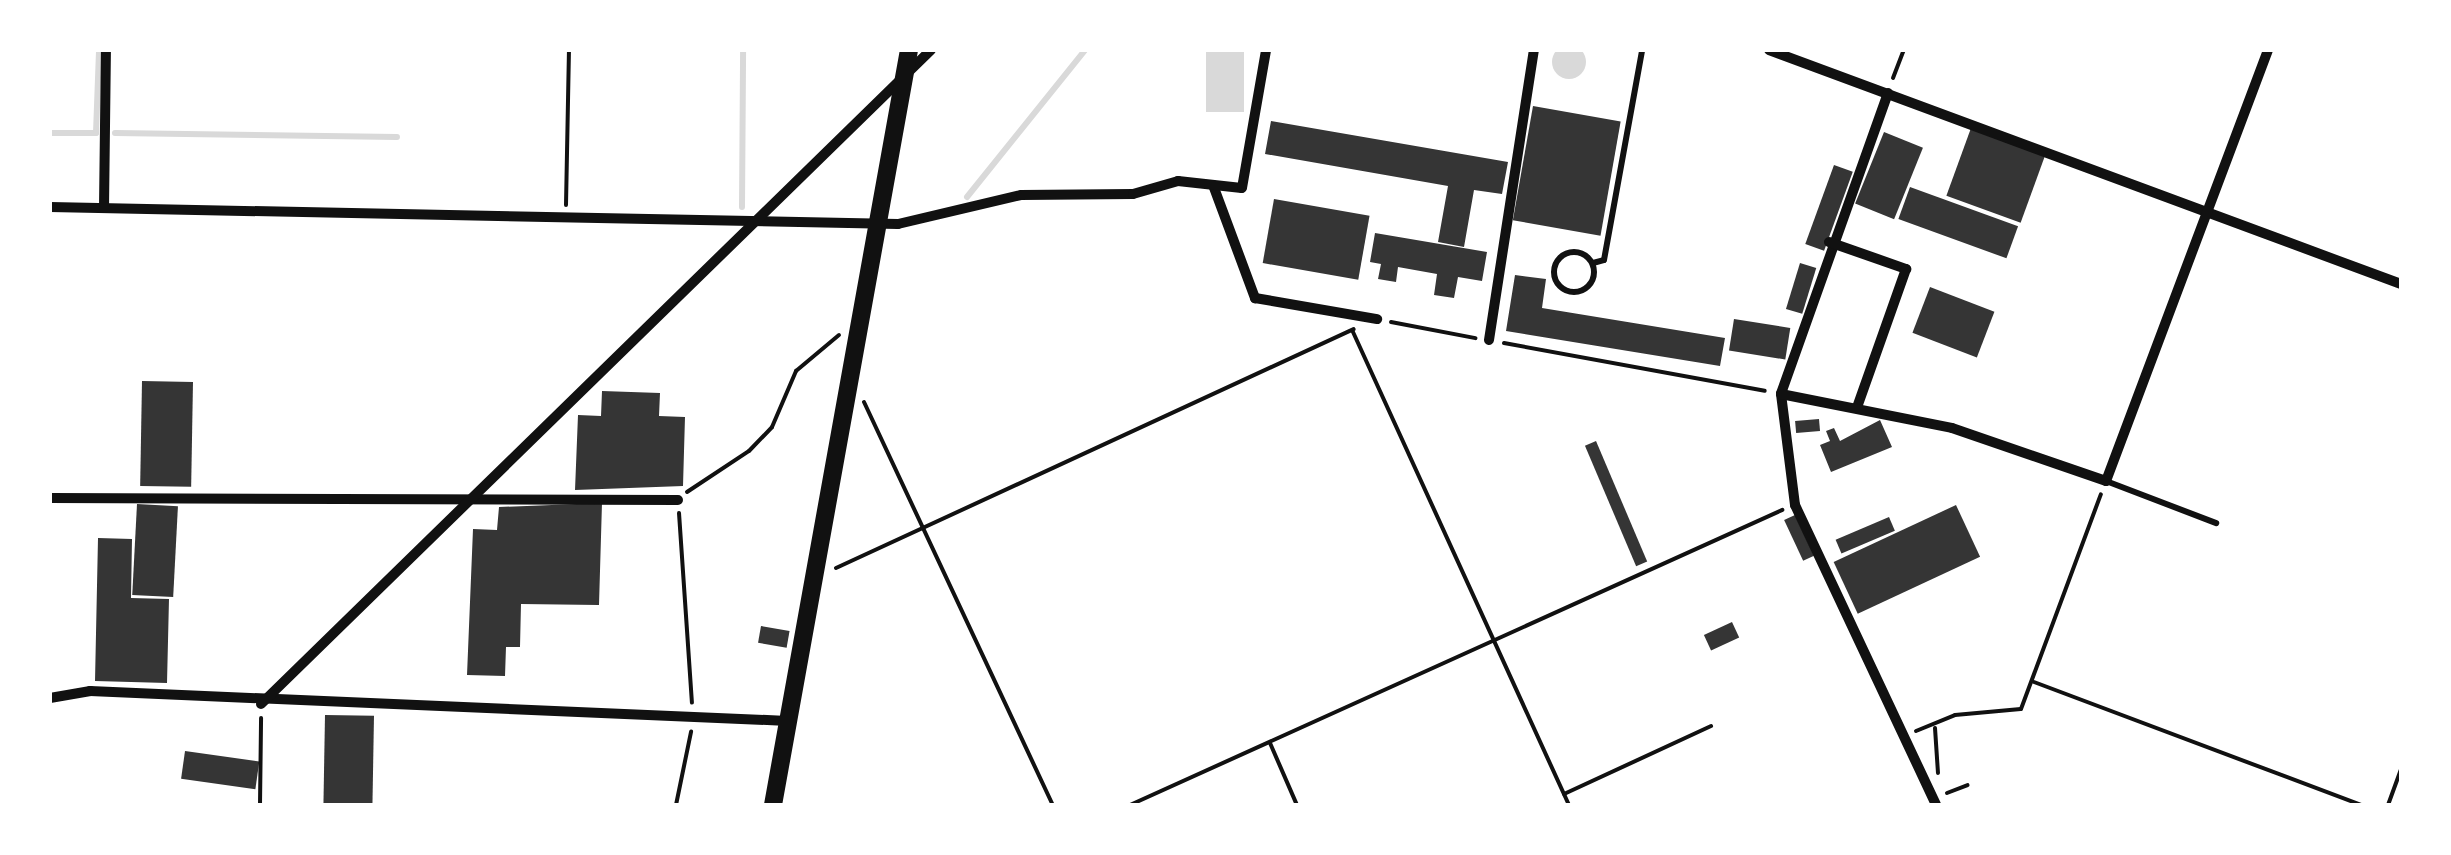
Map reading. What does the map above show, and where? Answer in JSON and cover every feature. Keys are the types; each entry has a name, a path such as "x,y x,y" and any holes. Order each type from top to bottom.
{"main road":[{"path":"773,805 908,58"}],"street":[{"path":"104,208 106,50"},
{"path":"261,704 476,500 756,218 908,58 932,50"},
{"path":"50,207 878,223 1021,195 1213,185 1242,188 1266,50"},
{"path":"1489,340 1534,50"},
{"path":"1769,50 2210,208 2401,284"},
{"path":"1781,394 1857,407 2106,480 2268,50"},
{"path":"1888,93 1829,242 1781,394 1795,504 1934,801"},
{"path":"1213,185 1255,298 1376,319"},
{"path":"1829,242 1906,269 1857,407"},
{"path":"50,498 678,500"},
{"path":"50,698 90,691 261,704 787,721"}],"lane":[{"path":"1593,263 1584,290 1555,279 1564,254 1593,263 1604,260 1642,50"},
{"path":"2106,480 2216,523"}],"path":[{"path":"566,216 569,50"},
{"path":"1888,93 1904,50"},
{"path":"813,578 1376,319 1781,394"},
{"path":"676,805 693,716 678,500 749,451 772,427 796,370 859,320"},
{"path":"1352,330 1569,805"},
{"path":"848,382 1053,805"},
{"path":"1913,757 1922,726 2014,714 2032,681 2106,480"},
{"path":"1130,805 1795,504"},
{"path":"2032,681 2362,805"},
{"path":"260,805 261,704"},
{"path":"1564,794 1711,726"},
{"path":"1935,728 1934,801 1968,786"},
{"path":"1270,743 1298,805"},
{"path":"2388,805 2401,770"}],"shaded area":[{"path":"1569,45 1581,50 1586,62 1581,74 1569,79 1557,74 1552,62 1557,50"},
{"path":"1206,50 1244,50 1244,112 1206,112"}],"building":[{"path":"1533,106 1621,121 1601,236 1513,220"},
{"path":"1271,121 1508,162 1502,194 1474,190 1464,247 1438,242 1448,186 1265,154"},
{"path":"1971,128 2045,155 2021,223 1946,196"},
{"path":"1884,132 1923,148 1894,219 1855,203"},
{"path":"1834,165 1853,172 1824,251 1805,244"},
{"path":"1910,187 2018,226 2006,258 1898,219"},
{"path":"1274,199 1370,216 1358,280 1263,263"},
{"path":"1375,233 1487,252 1482,281 1458,277 1454,298 1434,295 1437,274 1398,267 1396,282 1378,279 1381,264 1370,262"},
{"path":"1800,263 1816,268 1802,314 1786,309"},
{"path":"1515,275 1546,279 1542,308 1725,338 1720,366 1506,331"},
{"path":"1930,287 1994,312 1977,357 1912,333"},
{"path":"1734,319 1790,328 1785,360 1729,351"},
{"path":"142,381 193,382 191,487 140,486"},
{"path":"602,391 660,393 659,416 685,417 683,486 575,490 578,415 601,416"},
{"path":"1819,419 1820,431 1796,433 1795,421"},
{"path":"1880,420 1892,447 1831,472 1820,445 1830,441 1826,431 1834,428 1840,441"},
{"path":"1596,441 1647,562 1636,566 1585,446"},
{"path":"602,503 599,605 521,604 520,647 506,647 505,676 467,675 473,529 497,530 499,507"},
{"path":"137,504 178,506 173,597 132,595"},
{"path":"1956,505 1980,557 1858,614 1834,562"},
{"path":"1795,515 1814,556 1803,561 1784,520"},
{"path":"1889,517 1895,531 1841,553 1836,540"},
{"path":"98,538 132,539 131,598 169,599 167,683 95,681"},
{"path":"1732,622 1739,637 1711,651 1704,635"},
{"path":"761,626 790,631 787,648 758,643"},
{"path":"325,715 374,716 372,805 323,805"},
{"path":"185,751 259,761 255,789 181,779"}],"waterway":[{"path":"50,133 96,133 99,50"},
{"path":"742,207 743,50"},
{"path":"967,197 1085,50"},
{"path":"115,133 397,137"}]}
